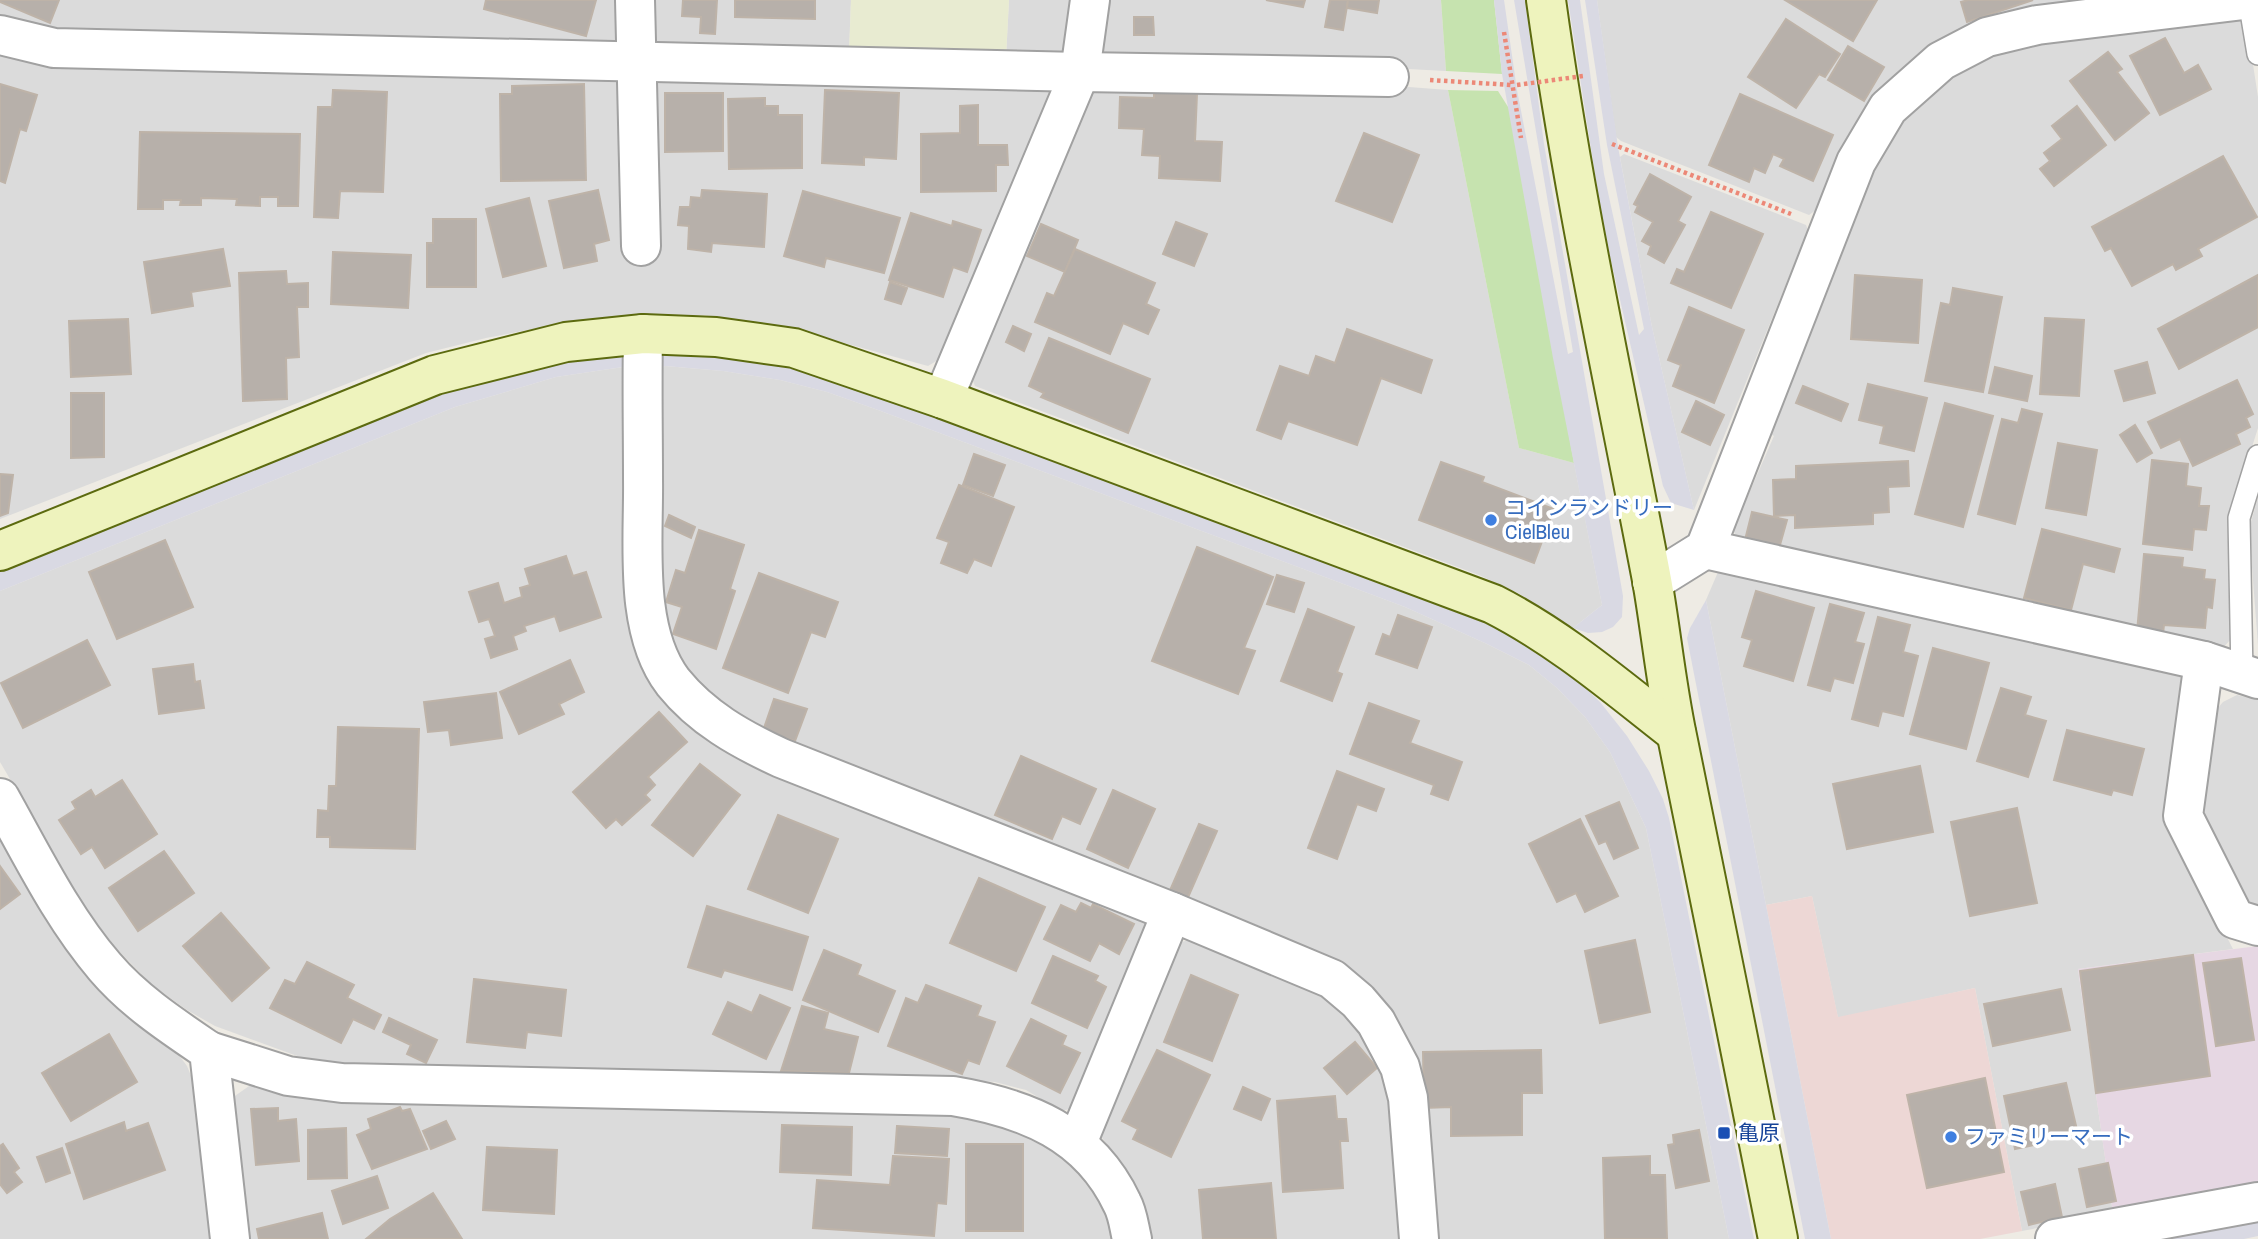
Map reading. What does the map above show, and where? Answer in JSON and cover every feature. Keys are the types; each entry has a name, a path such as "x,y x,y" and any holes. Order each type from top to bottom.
{"street":[{"path":"635,0 640,246"},
{"path":"943,399 1080,72 1090,0"},
{"path":"1546,0 1559,93 1652,582 1676,733 1778,1239"},
{"path":"1652,582 1705,549 1856,162 1888,108 1941,61 1987,37 2037,25 2244,0"},
{"path":"0,35 54,48 1389,77"},
{"path":"0,551 435,375 566,342 643,334 716,337 794,348 943,399 1493,604 1531,624 1585,662 1676,733"},
{"path":"643,334 644,599 654,642 667,672 681,690 698,709 735,736 781,758 1172,912 1332,979 1358,1001 1376,1022 1400,1067 1408,1098 1419,1239"},
{"path":"1705,549 2204,661 2250,677"},
{"path":"2204,661 2182,816 2235,919 2258,926"},
{"path":"0,799 74,926 106,968 146,1007 209,1052 288,1076 342,1083 953,1096 994,1103 1051,1126 1077,1143 1107,1175 1124,1205 1132,1239"},
{"path":"1077,1143 1172,912"},
{"path":"209,1052 230,1239"},
{"path":"2055,1239 2258,1202"}],"lane":[{"path":"2249,0 2258,54"},
{"path":"2250,677 2239,518 2258,456"}],"path":[{"path":"1389,77 1514,85 1583,76"},
{"path":"1612,144 1799,217"}],"shaded area":[{"path":"0,0 623,0 624,36 610,48 96,34 0,23"},
{"path":"647,0 851,0 849,54 664,49 647,38"},
{"path":"1009,0 1081,0 1069,50 1056,60 1006,57"},
{"path":"1102,0 1441,0 1446,71 1110,62 1097,41"},
{"path":"1494,0 1504,0 1517,90 1568,354 1573,352 1514,0 1525,0 1544,144 1623,596 1622,617 1613,627 1602,632 1588,633 1573,628 1602,605 1553,358 1502,74"},
{"path":"1568,0 1580,0 1604,174 1639,335 1644,329 1607,145 1585,0 1597,0 1618,147 1652,327 1694,510 1671,503 1663,486 1603,226"},
{"path":"1597,0 2095,0 2034,7 1839,154 1816,210 1809,215 1616,137"},
{"path":"2246,19 2258,97 2258,428 2231,513 2232,638 2220,651 1744,550 1733,530 1774,436 1767,432 1875,163 1912,108 1956,74 1993,55 2028,45"},
{"path":"0,48 608,71 625,90 651,87 666,74 1048,82 1057,99 943,357 928,366 793,329 705,315 565,323 426,353 0,519"},
{"path":"1100,84 1396,86 1448,90 1519,448 1574,463 1602,605 1573,628 1518,593 1479,575 975,386 968,369 1086,96"},
{"path":"1624,154 1806,225 1808,230 1694,510 1652,327 1620,157"},
{"path":"671,352 731,356 821,373 1480,618 1519,637 1573,676 1600,702 1627,736 1663,799 1754,1239 1729,1239 1646,828 1610,752 1585,717 1557,688 1529,665 1405,607 827,392 780,380 723,371 665,366 655,371 658,360"},
{"path":"620,355 629,371 623,367 556,377 455,407 0,591 0,572 450,391 570,358"},
{"path":"665,366 780,380 827,392 1405,607 1529,665 1557,688 1585,717 1610,752 1646,828 1729,1239 1432,1239 1379,1008 791,747 704,694 677,661 659,596 655,371"},
{"path":"623,367 631,599 688,717 1143,913 1150,935 1078,1107 1061,1111 1026,1090 995,1082 956,1079 354,1065 300,1057 215,1026 187,1010 153,986 113,945 83,904 0,762 0,591 455,407 556,377"},
{"path":"2258,497 2258,645 2249,529"},
{"path":"1721,565 2182,666 2164,815 2233,949 2078,969 2113,1213 2022,1231 1975,988 1838,1018 1812,896 1766,905 1706,600"},
{"path":"1706,600 1831,1239 1805,1239 1720,807 1687,638"},
{"path":"2237,695 2258,700 2258,907 2249,905 2200,812 2213,714 2223,702"},
{"path":"0,834 63,944 98,988 149,1031 172,1046 187,1066 196,1088 215,1239 0,1239"},
{"path":"1812,896 1838,1017 1975,988 2022,1231 1980,1239 1831,1239 1766,905"},
{"path":"1197,937 1329,993 1358,1018 1388,1072 1406,1239 1149,1239 1133,1189 1116,1157 1100,1135 1176,944"},
{"path":"2258,946 2258,1187 2113,1213 2078,969"},
{"path":"252,1084 477,1103 949,1116 976,1119 1027,1136 1073,1164 1103,1202 1116,1239 247,1239 232,1098"},
{"path":"2258,1216 2258,1236 2244,1239 2132,1239"}],"green space":[{"path":"851,0 1009,0 1006,57 849,54"},
{"path":"1441,0 1494,0 1502,74 1446,71"},
{"path":"1448,90 1498,91 1510,110 1574,463 1519,448"}],"building":[{"path":"0,0 59,0 50,23"},
{"path":"486,0 596,0 586,36 484,9"},
{"path":"683,0 717,0 715,34 700,33 701,17 682,16"},
{"path":"735,0 815,0 815,19 735,17"},
{"path":"1266,0 1305,0 1303,7"},
{"path":"1330,0 1348,0 1343,30 1325,27"},
{"path":"1348,0 1379,0 1377,13 1347,8"},
{"path":"1785,0 1877,0 1853,41"},
{"path":"2033,0 1967,22 1961,2"},
{"path":"1134,17 1153,17 1154,35 1134,35"},
{"path":"1786,19 1840,54 1825,77 1819,74 1796,108 1748,77"},
{"path":"2165,38 2184,73 2198,65 2211,89 2160,115 2130,56"},
{"path":"1848,46 1884,67 1864,101 1828,80"},
{"path":"2108,52 2122,69 2117,72 2149,113 2115,140 2070,81"},
{"path":"0,84 37,95 26,131 20,129 5,183 0,181"},
{"path":"584,84 586,180 501,181 500,94 512,94 512,86"},
{"path":"333,90 387,92 383,192 340,191 338,218 314,217 318,107 332,107"},
{"path":"825,90 899,93 896,159 864,157 864,165 822,163"},
{"path":"1154,92 1197,94 1195,141 1222,142 1220,181 1159,178 1160,156 1142,155 1144,129 1119,128 1120,97 1154,98"},
{"path":"665,93 723,93 723,151 665,152"},
{"path":"1740,94 1833,135 1813,181 1780,166 1784,159 1773,154 1765,173 1754,168 1749,182 1709,165"},
{"path":"765,98 765,106 778,106 778,115 802,115 802,168 729,169 728,99"},
{"path":"978,105 978,145 1007,145 1008,165 996,165 996,191 921,192 921,134 960,133 960,106"},
{"path":"2077,106 2106,145 2054,186 2040,169 2050,161 2044,153 2062,139 2052,126"},
{"path":"140,132 300,134 298,206 278,206 278,197 260,197 260,206 236,205 237,199 201,198 201,205 180,205 181,200 163,200 163,209 138,209"},
{"path":"1364,133 1419,155 1392,222 1336,201"},
{"path":"2223,156 2257,217 2198,249 2202,256 2176,270 2173,264 2132,286 2111,248 2105,251 2092,227"},
{"path":"1650,174 1691,197 1678,221 1685,225 1664,263 1648,254 1651,246 1642,241 1653,222 1635,212 1638,206 1634,204"},
{"path":"598,190 609,240 594,244 597,261 564,268 549,201"},
{"path":"702,190 767,194 764,247 712,243 711,252 688,249 689,226 678,225 680,207 690,207 691,197 701,198"},
{"path":"803,191 900,218 884,273 826,258 824,267 784,256"},
{"path":"529,198 546,266 503,277 486,209"},
{"path":"1711,212 1763,234 1731,308 1671,283 1677,269 1684,272"},
{"path":"911,213 952,226 953,221 981,230 967,272 953,267 943,297 889,280"},
{"path":"433,219 476,219 476,287 427,287 427,243 433,243"},
{"path":"1176,222 1207,234 1194,266 1163,254"},
{"path":"1041,224 1078,240 1065,272 1027,256"},
{"path":"223,249 230,286 191,292 193,306 152,313 144,262"},
{"path":"1075,249 1155,283 1146,304 1159,310 1148,334 1123,323 1110,354 1035,322 1047,293 1054,296"},
{"path":"333,252 411,255 408,308 331,304"},
{"path":"286,271 287,284 308,283 308,307 297,307 299,357 286,358 287,399 243,401 239,273"},
{"path":"1855,275 1922,280 1918,343 1851,339"},
{"path":"2258,275 2258,327 2179,369 2158,329"},
{"path":"890,282 907,288 901,304 885,299"},
{"path":"1953,288 2002,297 1983,392 1925,381 1941,303 1950,305"},
{"path":"1689,307 1744,330 1714,403 1673,386 1681,365 1668,360"},
{"path":"2045,318 2084,320 2079,396 2040,394"},
{"path":"128,319 131,374 71,377 69,321"},
{"path":"1013,326 1031,334 1024,351 1006,342"},
{"path":"1347,329 1432,360 1421,393 1381,378 1357,445 1288,421 1281,439 1257,430 1280,366 1309,376 1316,356 1335,363"},
{"path":"1049,338 1150,379 1128,433 1041,397 1044,393 1029,386"},
{"path":"2147,362 2155,393 2124,401 2115,371"},
{"path":"1995,367 2032,376 2027,401 1989,393"},
{"path":"2237,380 2253,414 2246,418 2250,427 2236,434 2240,444 2193,466 2180,439 2161,448 2148,422"},
{"path":"1868,384 1927,398 1914,451 1880,443 1884,426 1859,420"},
{"path":"1803,386 1848,404 1841,421 1796,403"},
{"path":"71,393 104,393 104,457 71,458"},
{"path":"1696,401 1724,415 1710,445 1682,432"},
{"path":"1945,403 1993,416 1963,527 1915,514"},
{"path":"2022,409 2042,414 2015,524 1978,514 2002,419 2018,423"},
{"path":"2135,425 2152,453 2137,462 2120,435"},
{"path":"2058,443 2097,450 2086,515 2046,508"},
{"path":"974,454 1005,465 993,496 963,485"},
{"path":"2152,460 2188,464 2186,486 2201,488 2199,506 2209,506 2206,530 2194,529 2192,550 2143,544"},
{"path":"1908,461 1909,486 1888,487 1889,512 1873,513 1873,524 1795,528 1795,515 1774,516 1773,480 1796,479 1796,466"},
{"path":"1441,462 1484,477 1482,482 1554,509 1534,563 1419,520"},
{"path":"0,474 13,475 8,513 0,516"},
{"path":"959,485 1014,507 991,566 974,559 967,573 941,563 949,542 937,538"},
{"path":"1752,512 1787,520 1778,552 1744,544"},
{"path":"669,515 695,527 691,538 665,526"},
{"path":"2042,529 2120,549 2114,572 2083,564 2071,610 2024,598"},
{"path":"699,530 744,545 730,589 735,591 716,649 673,634 682,607 666,602 676,570 685,573"},
{"path":"165,540 193,607 117,639 89,572"},
{"path":"1197,547 1273,577 1244,648 1255,651 1238,694 1152,661"},
{"path":"2144,554 2183,558 2182,567 2205,570 2204,579 2215,580 2212,608 2207,607 2205,628 2164,625 2163,634 2137,632"},
{"path":"566,556 573,576 586,572 601,617 560,631 555,616 524,626 526,631 513,636 517,649 491,658 485,639 495,636 489,619 479,622 469,592 498,583 504,603 522,597 520,588 530,585 525,569"},
{"path":"759,573 838,602 825,637 811,632 788,693 723,668"},
{"path":"1277,575 1304,583 1294,612 1267,604"},
{"path":"1756,591 1814,608 1793,681 1744,666 1752,640 1742,637"},
{"path":"1830,604 1864,613 1855,642 1864,644 1853,683 1834,678 1830,691 1808,685"},
{"path":"1308,609 1354,627 1337,672 1342,674 1332,701 1281,681"},
{"path":"1398,615 1432,627 1417,668 1376,654 1383,634 1390,637"},
{"path":"1878,617 1910,625 1903,652 1918,656 1903,716 1882,711 1878,726 1852,719"},
{"path":"87,640 110,685 23,728 1,683"},
{"path":"1933,648 1989,663 1966,749 1910,734"},
{"path":"570,660 584,692 559,704 564,714 519,734 500,692"},
{"path":"193,664 195,682 200,681 204,708 159,714 153,669"},
{"path":"2001,688 2031,697 2025,715 2046,721 2028,777 1977,761"},
{"path":"496,693 502,738 451,745 449,730 428,732 424,702"},
{"path":"774,699 807,709 795,741 763,731"},
{"path":"1369,703 1419,721 1410,743 1462,762 1448,800 1431,794 1434,785 1350,754"},
{"path":"659,712 687,742 648,777 655,785 645,795 650,800 622,825 616,819 606,828 573,792"},
{"path":"338,727 419,729 415,849 330,847 330,837 317,837 318,810 328,811 329,786 336,786"},
{"path":"2067,730 2144,749 2132,795 2113,790 2111,795 2054,780"},
{"path":"1021,756 1096,789 1080,824 1062,816 1052,839 995,815"},
{"path":"700,764 740,795 693,856 652,825"},
{"path":"1920,766 1933,832 1847,849 1833,784"},
{"path":"1337,771 1384,789 1376,811 1357,804 1337,859 1308,848"},
{"path":"122,780 157,834 105,868 92,847 81,854 59,820 76,809 72,802 91,790 95,797"},
{"path":"1113,790 1155,809 1128,868 1087,849"},
{"path":"1619,802 1638,848 1614,859 1606,841 1599,844 1586,816"},
{"path":"2017,808 2037,903 1970,916 1951,822"},
{"path":"778,815 838,839 808,913 748,889"},
{"path":"1580,819 1618,896 1585,912 1576,893 1557,902 1529,844"},
{"path":"1199,824 1217,831 1186,902 1168,895"},
{"path":"164,851 194,893 138,931 109,888"},
{"path":"0,866 20,894 0,909"},
{"path":"979,878 1045,907 1016,971 950,943"},
{"path":"1081,903 1091,908 1093,904 1134,924 1119,954 1099,943 1090,961 1044,939 1061,905 1076,912"},
{"path":"707,906 808,937 792,990 724,970 721,977 688,967"},
{"path":"221,913 269,968 232,1001 183,946"},
{"path":"1635,940 1650,1012 1600,1023 1585,951"},
{"path":"824,950 861,965 857,975 895,991 878,1032 803,1000"},
{"path":"2193,955 2210,1076 2096,1093 2080,971"},
{"path":"1053,956 1098,976 1095,981 1106,987 1087,1028 1032,1003"},
{"path":"2241,958 2254,1040 2216,1046 2203,963"},
{"path":"307,962 354,985 347,998 381,1015 374,1029 353,1019 341,1043 270,1008 285,980 295,984"},
{"path":"1191,975 1238,995 1212,1061 1164,1042"},
{"path":"474,979 566,990 561,1036 527,1032 525,1048 467,1042"},
{"path":"926,985 981,1006 977,1016 995,1022 979,1064 968,1060 962,1074 888,1046 906,998 918,1003"},
{"path":"2061,989 2070,1030 1993,1046 1984,1004"},
{"path":"760,995 790,1008 766,1059 713,1034 728,1002 752,1013"},
{"path":"802,1006 828,1013 824,1029 858,1037 849,1073 781,1071"},
{"path":"389,1018 437,1040 426,1063 407,1054 411,1045 383,1032"},
{"path":"1031,1019 1066,1036 1062,1045 1080,1053 1060,1093 1007,1066"},
{"path":"109,1034 137,1082 71,1121 42,1073"},
{"path":"1355,1042 1377,1068 1347,1094 1324,1068"},
{"path":"1157,1050 1210,1075 1171,1157 1133,1139 1138,1129 1122,1121"},
{"path":"1541,1050 1542,1093 1522,1093 1522,1135 1451,1136 1451,1107 1424,1108 1423,1052"},
{"path":"1985,1078 2004,1172 1927,1188 1907,1095"},
{"path":"2066,1083 2077,1130 2042,1138 2043,1143 2015,1149 2004,1096"},
{"path":"1243,1087 1270,1099 1261,1120 1234,1109"},
{"path":"1335,1096 1337,1119 1346,1119 1348,1141 1340,1141 1343,1188 1283,1192 1277,1101"},
{"path":"400,1107 402,1111 410,1109 427,1149 372,1169 357,1135 371,1129 368,1119"},
{"path":"278,1108 278,1121 296,1119 299,1161 256,1165 251,1109"},
{"path":"446,1121 455,1139 431,1149 423,1131"},
{"path":"124,1122 126,1131 148,1123 165,1170 84,1199 66,1144"},
{"path":"782,1125 852,1127 851,1175 780,1172"},
{"path":"897,1126 949,1129 947,1156 895,1153"},
{"path":"346,1128 347,1178 308,1179 308,1130"},
{"path":"1699,1130 1709,1181 1676,1188 1668,1145 1674,1144 1673,1135"},
{"path":"3,1144 19,1168 14,1172 22,1182 7,1193 0,1184 0,1146"},
{"path":"966,1144 1023,1144 1023,1231 966,1231"},
{"path":"487,1147 557,1150 554,1214 483,1210"},
{"path":"62,1148 70,1173 46,1182 37,1157"},
{"path":"893,1156 949,1159 946,1204 937,1203 934,1236 813,1228 817,1180 890,1185"},
{"path":"1650,1156 1650,1175 1665,1175 1667,1239 1605,1239 1603,1158"},
{"path":"2108,1163 2116,1201 2087,1207 2079,1169"},
{"path":"377,1176 388,1208 343,1224 332,1191"},
{"path":"1271,1183 1276,1239 1203,1239 1199,1190"},
{"path":"2055,1184 2062,1217 2029,1225 2021,1192"},
{"path":"433,1193 462,1239 366,1239 390,1219"},
{"path":"322,1213 328,1239 259,1239 257,1229"}],"place":[{"name":"コインランドリー CielBleu","path":"1491,520"},
{"name":"亀原","path":"1724,1133"},
{"name":"ファミリーマート","path":"1951,1137"}]}
